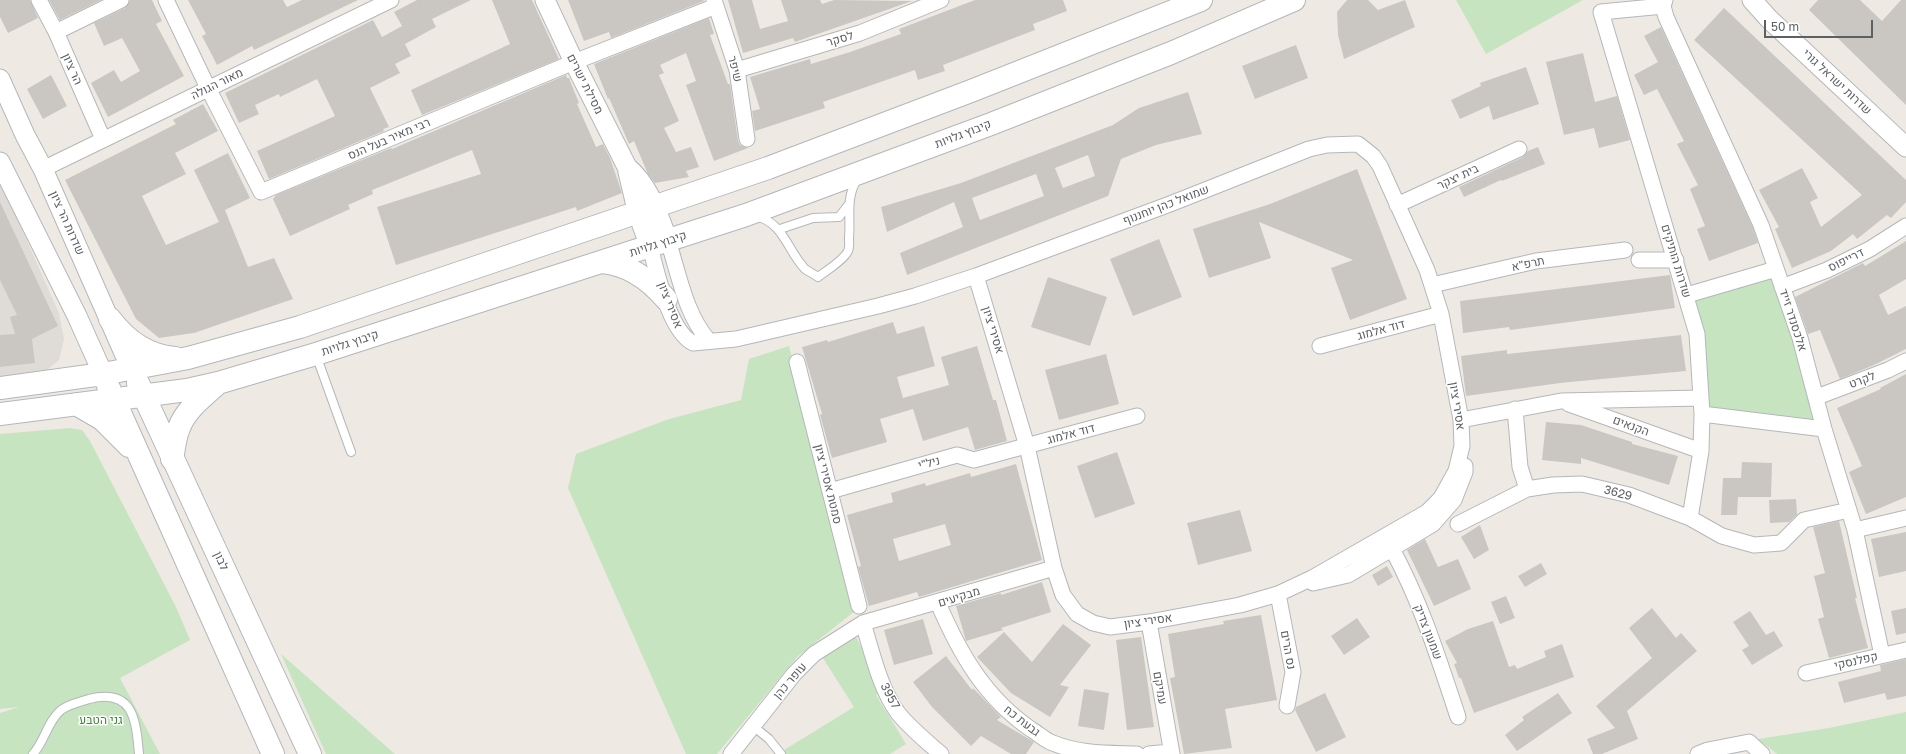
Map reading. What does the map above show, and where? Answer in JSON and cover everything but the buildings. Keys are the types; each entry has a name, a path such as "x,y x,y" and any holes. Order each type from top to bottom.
{"main road":[{"path":"0,388 103,374 188,358 300,327 775,166 971,91 1201,0"},
{"name":"קיבוץ גלויות","path":"0,414 143,396 218,383 316,354 746,215 863,172 1171,53 1294,0"},
{"path":"601,262 616,264 628,269 654,287 666,299"},
{"path":"110,319 126,338 148,351 161,356 188,358"},
{"name":"לבון","path":"131,368 310,754"},
{"path":"103,374 273,754"},
{"path":"172,459 178,429 184,417 194,404 218,383"},
{"path":"76,404 106,423 142,462"}],"street":[{"name":"הר ציון","path":"39,0 56,32 103,139"},
{"path":"56,32 121,0"},
{"name":"רבי מאיר בעל הנס","path":"166,0 208,88 261,192 715,3"},
{"name":"מאור הגולה","path":"43,169 391,0"},
{"name":"מסילת ישרים","path":"545,0 574,62 627,167 635,173 659,244"},
{"name":"לסקר","path":"737,70 860,33 941,0"},
{"name":"שדרות ישראל גורי","path":"1752,0 1769,19 1906,147"},
{"name":"שיפר","path":"715,3 737,70 747,139"},
{"name":"שדרות הותיקים","path":"1664,3 1601,12 1687,295 1697,334 1702,414 1701,451 1690,518"},
{"name":"אלכסנדר זייד","path":"1664,3 1666,17 1761,225 1776,269 1817,397 1824,429 1855,530 1882,655"},
{"name":"שדרות הר ציון","path":"0,79 25,135 43,169 131,368"},
{"name":"אסירי ציון","path":"659,244 666,299 675,324 687,340 693,343 736,339 878,306 976,276 1027,446 1054,568 1063,595 1077,614 1093,623 1110,627 1149,622 1240,605 1283,592 1312,578 1427,512 1441,498 1450,483 1459,460 1462,446 1461,420 1441,314 1432,285 1397,205 1373,156 1358,144"},
{"name":"שמואל כהן יוחננוף","path":"976,276 1170,204 1309,149 1327,145 1358,144"},
{"name":"בית יצקר","path":"1397,205 1519,149"},
{"path":"0,162 4,182 77,316 103,374"},
{"name":"דרייפוס","path":"1782,287 1827,270 1870,249 1906,226"},
{"name":"אסירי ציון","path":"659,244 692,316 700,330 709,341"},
{"name":"תרפ\"א","path":"1432,285 1536,261 1625,250"},
{"path":"1639,260 1676,260"},
{"path":"1687,295 1776,269"},
{"name":"דוד אלמוג","path":"1320,346 1441,314"},
{"name":"לקרט","path":"1817,397 1888,370 1906,361"},
{"name":"סמטת אסירי ציון","path":"797,362 859,606"},
{"name":"הקנאים","path":"1461,420 1561,401 1701,398"},
{"name":"הקנאים","path":"1561,401 1701,451"},
{"path":"1515,409 1520,467 1527,489"},
{"path":"1702,414 1824,429"},
{"name":"דוד אלמוג","path":"1027,446 1137,416"},
{"name":"ניל\"י","path":"830,490 958,455 974,460 1027,446"},
{"path":"1283,592 1348,575 1392,550 1433,524 1454,500 1465,472 1466,457 1462,446"},
{"name":"3629","path":"1458,524 1527,489 1553,484 1582,484 1629,495 1690,518 1722,536 1754,545 1781,543 1804,520 1849,510"},
{"path":"1855,530 1906,518"},
{"name":"שמעון צדיק","path":"1392,550 1409,583 1435,646 1458,717"},
{"name":"מבקיעים","path":"863,623 938,603 1054,568"},
{"name":"נס הרים","path":"1283,592 1293,672 1287,706"},
{"name":"גבעת כח","path":"938,603 952,635 967,662 1009,714 1052,743 1075,749 1101,753 1137,754"},
{"name":"עמיקם","path":"1149,622 1172,753"},
{"name":"עופר כהן","path":"731,754 794,674 814,654 863,623"},
{"name":"3957","path":"863,623 881,680 898,712 918,734 941,754"},
{"name":"קפלנסקי","path":"1806,673 1906,650"},
{"path":"1698,754 1708,750 1749,742 1762,754"},
{"path":"1149,754 1172,753"}],"lane":[{"path":"746,215 762,217 780,229 799,262 806,270 818,277 833,267 848,251 850,226 848,204 852,188 863,172"},
{"path":"780,229 813,218 839,217 848,204"},
{"path":"316,354 351,452"},
{"path":"33,754 43,740 52,721 60,711 74,703 108,696 118,698 125,703 131,712 137,733 139,754"},
{"path":"753,726 769,739 781,754"}],"shaded area":[{"path":"0,180 59,313 64,339 59,360 42,374 0,381"}],"green space":[{"path":"1456,0 1583,0 1486,54"},
{"path":"1774,272 1819,422 1709,408 1705,334 1693,299"},
{"path":"789,346 855,611 797,657 717,754 686,754 568,488 576,454 669,419 741,400 749,359"},
{"name":"גני הטבע","path":"70,428 82,430 90,441 176,607 190,640 120,678 160,754 0,754 0,713 19,707 0,709 0,434"},
{"path":"855,635 883,690 876,695 906,744 890,754 786,754 784,750 854,707 821,655"},
{"path":"281,654 395,754 326,754"},
{"path":"1906,712 1906,754 1777,754 1758,739 1829,728"}]}
